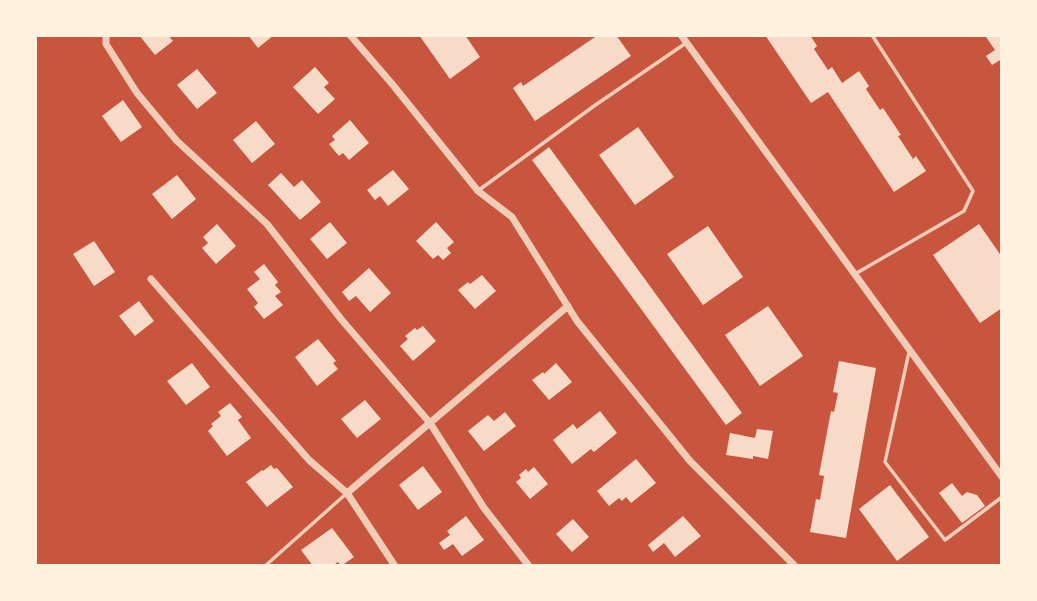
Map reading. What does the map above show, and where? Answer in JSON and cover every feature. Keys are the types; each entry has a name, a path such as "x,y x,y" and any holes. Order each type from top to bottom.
{"street":[{"path":"106,35 106,44 137,93 177,142 267,224 341,320 430,423 484,508 529,566"},
{"path":"350,35 478,191 512,217 577,321 690,461 794,566"},
{"path":"681,35 1002,477"},
{"path":"151,279 309,460 347,493 395,566"},
{"path":"347,493 568,306"}],"lane":[{"path":"855,275 964,211 973,191 872,35"},
{"path":"478,191 686,43"},
{"path":"909,349 885,462 945,540 1002,497"},
{"path":"265,566 347,493"}],"building":[{"path":"139,35 168,35 173,41 155,55"},
{"path":"248,35 274,35 258,48"},
{"path":"419,35 465,35 480,57 450,79"},
{"path":"598,35 616,35 631,56 535,121 513,88 521,82 523,86"},
{"path":"765,35 810,35 817,46 814,49 828,70 832,67 842,83 859,71 869,86 866,89 880,110 883,108 913,159 916,156 926,171 894,192 828,92 811,103"},
{"path":"1002,35 1002,59 992,65 986,56 995,50 986,37"},
{"path":"315,67 329,83 324,87 335,99 318,114 293,87"},
{"path":"197,69 217,93 197,109 177,85"},
{"path":"123,100 142,127 121,142 102,116"},
{"path":"350,120 369,143 349,160 343,153 339,156 329,144 335,140 332,136"},
{"path":"256,121 275,144 252,163 233,140"},
{"path":"638,127 674,177 635,205 599,155"},
{"path":"549,147 742,413 726,425 532,160"},
{"path":"393,170 409,189 388,206 380,196 375,200 367,190"},
{"path":"281,173 294,187 302,180 321,202 300,220 268,185"},
{"path":"177,175 196,199 172,219 152,194"},
{"path":"330,222 347,243 327,259 310,239"},
{"path":"436,222 454,242 447,248 451,253 443,260 438,255 433,259 416,241"},
{"path":"217,224 236,246 216,264 202,248 208,243 203,237"},
{"path":"979,224 1002,257 1002,308 980,323 933,255"},
{"path":"708,226 743,277 703,305 667,254"},
{"path":"94,241 115,272 94,286 73,254"},
{"path":"264,264 278,282 275,285 281,292 275,296 283,305 264,319 254,307 258,303 247,289 260,279 254,272"},
{"path":"369,268 391,293 370,312 356,296 349,301 342,292"},
{"path":"482,275 496,291 475,309 458,290"},
{"path":"139,301 154,321 135,336 119,316"},
{"path":"768,306 803,356 760,386 725,335"},
{"path":"423,326 436,341 413,361 400,346 408,339 405,336 415,328 417,330"},
{"path":"318,339 336,361 333,363 338,369 317,386 295,357"},
{"path":"839,361 876,368 846,538 810,532 816,499 820,500 824,476 819,475 831,411 834,412 838,393 833,392"},
{"path":"192,363 210,387 186,405 167,381"},
{"path":"556,363 572,382 549,400 532,380"},
{"path":"365,400 381,419 357,438 341,419"},
{"path":"230,403 242,417 238,420 251,438 227,456 208,431 213,426 211,424 221,416 218,412"},
{"path":"600,411 617,433 594,452 591,449 572,464 553,440 573,424 577,429"},
{"path":"505,412 516,426 484,451 468,431 488,415 494,421"},
{"path":"757,429 773,431 768,459 726,455 730,433 755,438"},
{"path":"636,459 656,483 631,503 626,497 622,501 619,498 609,506 597,491"},
{"path":"271,465 274,469 277,468 293,487 267,507 246,482"},
{"path":"423,466 442,492 418,510 399,485"},
{"path":"534,467 548,484 530,499 516,482 526,469 528,472"},
{"path":"952,483 962,496 967,492 977,495 985,506 962,523 939,493"},
{"path":"890,485 929,537 897,561 859,509"},
{"path":"466,516 484,540 462,556 453,544 444,550 439,543 450,535 447,531"},
{"path":"683,516 701,536 675,557 664,543 653,552 648,545"},
{"path":"573,519 589,537 572,552 556,534"},
{"path":"332,528 354,557 341,566 338,562 332,566 313,566 301,550"}]}
